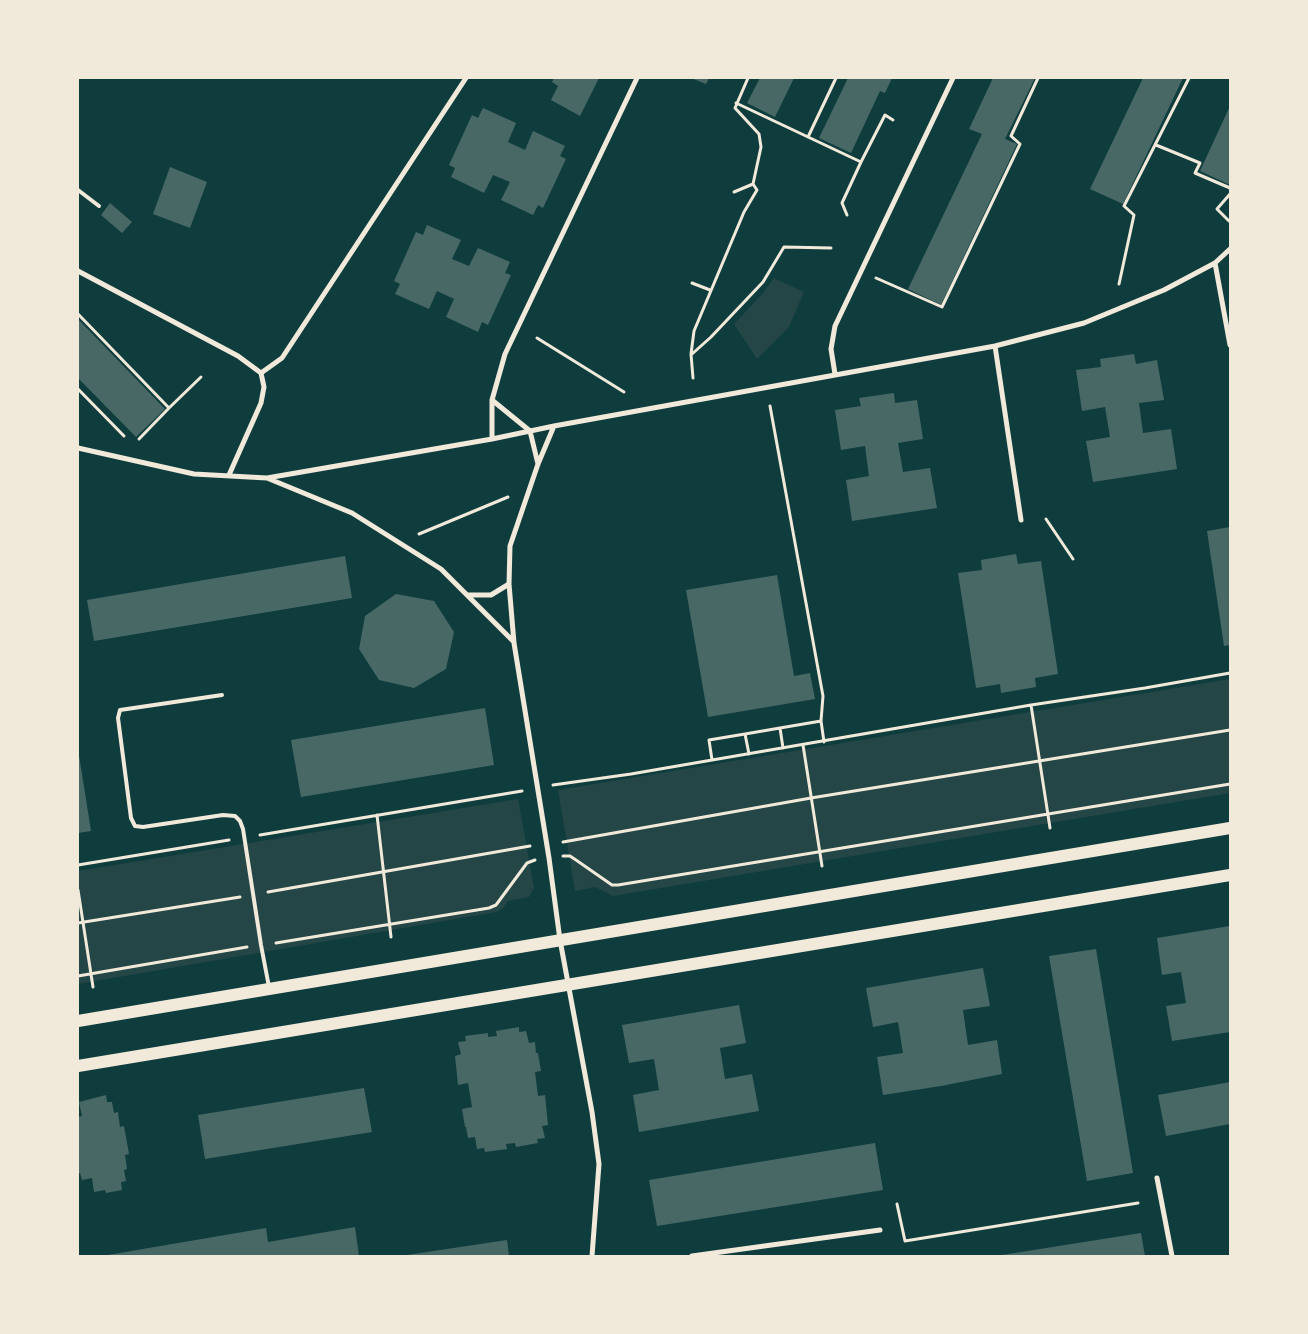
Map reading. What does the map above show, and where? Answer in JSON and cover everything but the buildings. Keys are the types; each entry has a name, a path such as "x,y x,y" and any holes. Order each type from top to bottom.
{"main road":[{"path":"78,1021 1230,828"},
{"path":"78,1066 1230,875"}],"street":[{"path":"260,373 282,358 466,78"},
{"path":"492,439 492,400 505,354 637,78"},
{"path":"835,374 831,348 835,326 953,78"},
{"path":"78,448 194,474 267,478 492,439 835,374 995,346 1084,323 1164,290 1214,264 1230,249"},
{"path":"1214,264 1230,344"},
{"path":"78,271 238,356 260,373 264,387 261,403 229,475"},
{"path":"995,346 1020,520"},
{"path":"492,400 530,431 538,464"},
{"path":"554,426 538,464 510,546 509,584 514,643 552,875 560,940 592,1112 599,1164 592,1256"},
{"path":"267,478 352,513 441,569 514,643"},
{"path":"468,595 491,595 509,584"},
{"path":"1157,1178 1172,1256"},
{"path":"692,1256 880,1230"}],"lane":[{"path":"78,190 99,206"},
{"path":"222,695 120,710 118,718 131,818 135,826 143,827 224,814 235,816 240,821 245,838 261,945 270,989"}],"path":[{"path":"693,378 691,354 694,331 744,212 757,190 753,184 761,147 759,134 735,108 748,78"},
{"path":"808,137 836,78"},
{"path":"876,278 942,307 1020,144 1011,136 1038,78"},
{"path":"1118,284 1134,215 1124,206 1189,78"},
{"path":"736,103 861,162"},
{"path":"847,215 842,203 861,162 884,115 893,120"},
{"path":"1156,145 1200,163 1195,173 1230,188"},
{"path":"734,192 753,184"},
{"path":"1229,221 1218,209 1230,194"},
{"path":"691,354 711,337 763,282 784,247 831,248"},
{"path":"692,283 710,290"},
{"path":"78,314 169,408"},
{"path":"538,338 624,392"},
{"path":"139,439 200,377"},
{"path":"78,389 124,436"},
{"path":"770,406 823,696 821,721 824,742"},
{"path":"420,534 508,497"},
{"path":"1046,519 1073,559"},
{"path":"78,866 377,814 824,742 1031,705 1230,673"},
{"path":"1031,705 1050,828"},
{"path":"712,760 709,740 821,721"},
{"path":"780,728 783,748"},
{"path":"562,842 811,798 1230,730"},
{"path":"745,734 749,754"},
{"path":"803,745 822,866"},
{"path":"564,856 576,860 612,885 618,885 1230,784"},
{"path":"377,814 391,937"},
{"path":"78,923 254,895 531,846"},
{"path":"78,976 489,908 496,905 532,860"},
{"path":"78,890 93,987"},
{"path":"897,1204 906,1241 1138,1203"}],"shaded area":[{"path":"774,278 804,292 789,327 757,359 734,324 763,293"},
{"path":"1230,679 1230,793 613,896 595,887 575,891 558,790"},
{"path":"518,799 534,888 529,897 508,901 503,908 496,912 78,984 78,871"}]}
